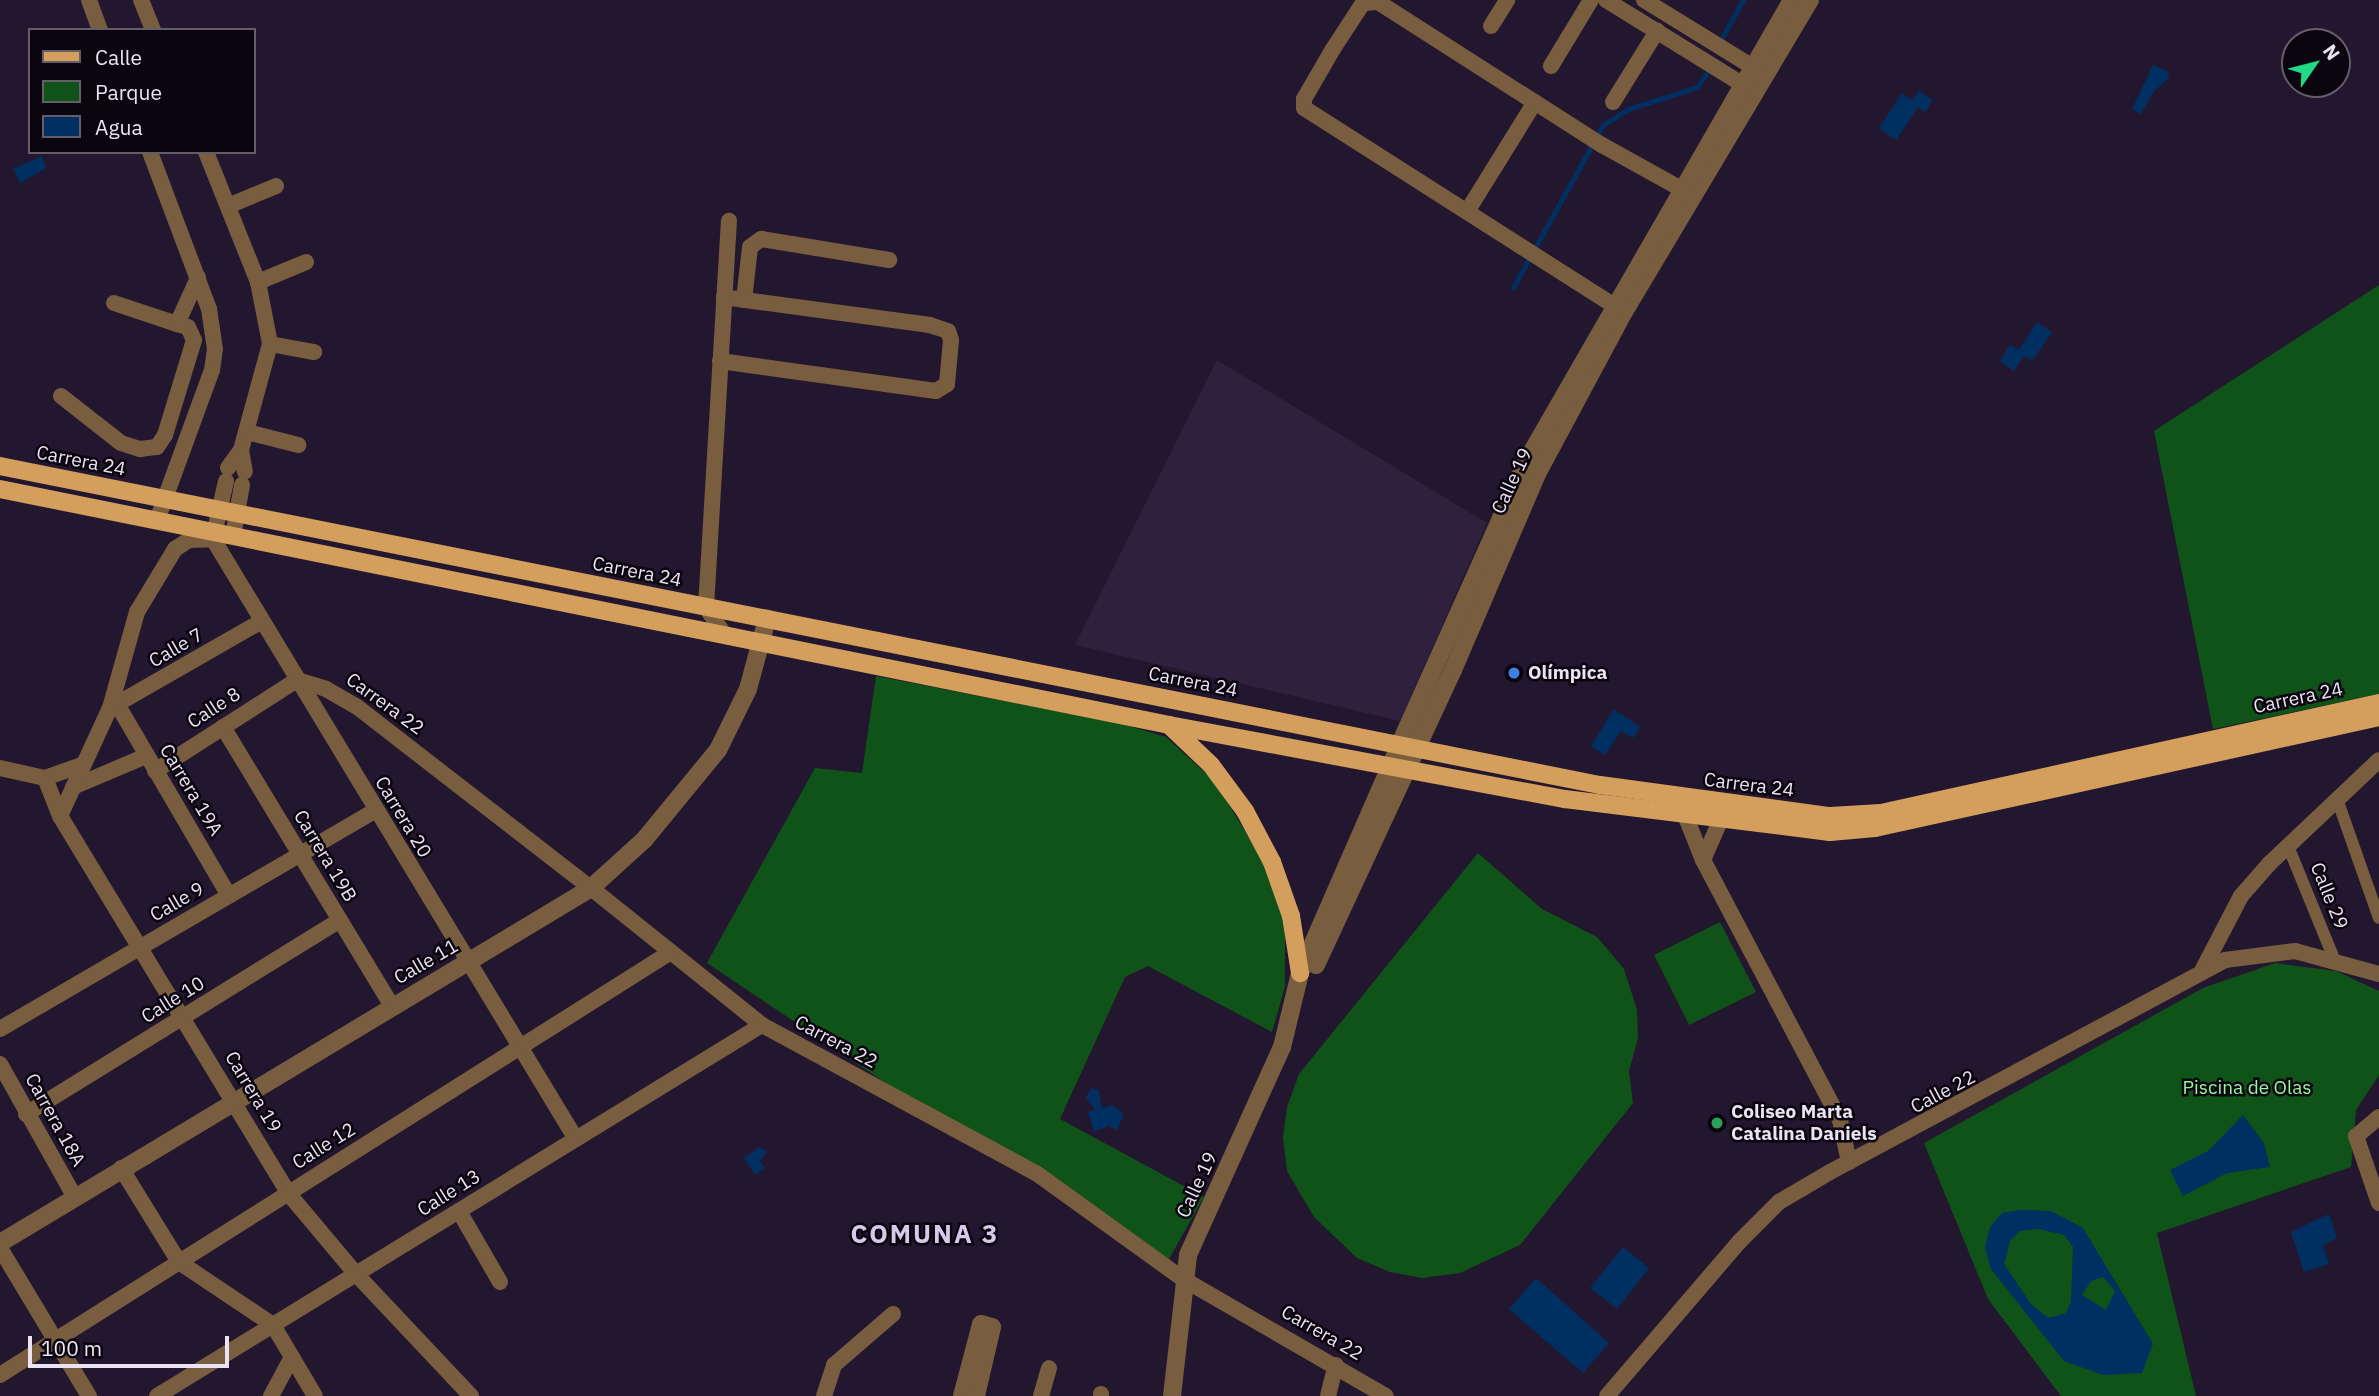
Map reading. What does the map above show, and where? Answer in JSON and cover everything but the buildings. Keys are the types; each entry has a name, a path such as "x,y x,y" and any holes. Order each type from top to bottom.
{"main road":[{"name":"Carrera 24","path":"0,466 1407,746 1688,799 1854,816 2379,703"},
{"name":"Carrera 24","path":"0,489 157,520 213,536 233,536 1169,725 1565,799 1830,832 1875,828 2379,717"},
{"path":"1169,725 1211,765 1245,811 1267,852 1291,916 1300,973"}],"street":[{"path":"89,0 99,28"},
{"path":"141,0 152,28"},
{"path":"1619,309 1524,250 1468,210 1304,108 1304,99 1357,9 1373,0 1394,10 1596,141 1688,193"},
{"path":"1491,26 1507,0"},
{"path":"1551,66 1591,0"},
{"path":"1606,0 1758,94"},
{"path":"1644,0 1671,7 1760,72"},
{"name":"Calle 19","path":"1688,193 1758,94 1760,72 1792,0"},
{"name":"Calle 19","path":"1172,1396 1183,1279 1188,1255 1282,1047 1296,1001 1407,746 1619,309 1688,193 1742,84 1760,72 1810,0"},
{"path":"1613,102 1657,31"},
{"path":"1468,210 1535,102"},
{"path":"151,154 198,278 214,330 212,370 157,520"},
{"path":"60,816 114,706 136,612 167,558 189,540 213,536 227,475 241,450 247,432 270,344 258,282 207,154"},
{"path":"228,206 276,186"},
{"path":"724,634 706,607 729,220"},
{"path":"744,300 750,247 761,239 889,260"},
{"path":"258,282 306,262"},
{"path":"177,324 198,278"},
{"path":"720,361 936,391 947,384 951,340 942,327 724,297"},
{"path":"61,396 121,443 140,449 157,447 194,340 191,331 177,324 114,303"},
{"path":"270,344 314,352"},
{"path":"247,432 298,446"},
{"path":"233,536 244,478 241,450"},
{"name":"Carrera 20","path":"213,536 374,811 518,1049 576,1139"},
{"name":"Calle 11","path":"0,1243 74,1196 591,888 644,840 718,750 748,689 763,642 767,619"},
{"name":"Calle 7","path":"114,706 262,621"},
{"name":"Calle 8","path":"155,771 297,680"},
{"name":"Carrera 22","path":"297,680 326,689 356,706 591,888 762,1026 1036,1173 1183,1279 1386,1396"},
{"name":"Carrera 19A","path":"114,706 229,896"},
{"name":"Carrera 19B","path":"223,727 392,1006"},
{"path":"73,787 146,755"},
{"path":"2203,969 2241,896 2288,846 2379,760"},
{"path":"0,768 45,778 85,764"},
{"name":"Carrera 19","path":"45,778 60,816 288,1193 356,1274 471,1396"},
{"path":"2337,799 2379,918"},
{"name":"Calle 9","path":"0,1029 374,811"},
{"path":"1685,815 1703,860 1839,1120 1849,1162"},
{"path":"1703,860 1721,820"},
{"name":"Calle 29","path":"2288,846 2335,961"},
{"name":"Calle 19","path":"1296,1001 1300,973 1357,861"},
{"name":"Calle 10","path":"26,1114 184,1019 340,920"},
{"name":"Calle 22","path":"1607,1396 1739,1242 1779,1202 1849,1162 2039,1064 2203,969 2225,961 2295,951 2379,974"},
{"name":"Calle 12","path":"0,1375 671,952"},
{"name":"Calle 13","path":"158,1396 762,1026"},
{"name":"Carrera 18A","path":"0,1064 74,1196"},
{"path":"2379,1117 2356,1136 2379,1203"},
{"path":"121,1168 179,1262 273,1325 315,1396"},
{"path":"459,1211 500,1282"},
{"path":"0,1248 89,1396"},
{"path":"824,1396 834,1365 894,1314"},
{"path":"962,1396 981,1324 992,1327 976,1396"},
{"path":"271,1396 292,1357"},
{"path":"1328,1396 1336,1365"},
{"path":"1041,1396 1049,1368"}],"shaded area":[{"path":"1217,360 1487,523 1400,721 1075,645"}],"green space":[{"path":"2379,285 2379,694 2213,729 2154,431"},
{"path":"876,676 1122,724 1166,737 1215,782 1265,864 1285,924 1285,986 1272,1032 1148,966 1125,977 1060,1119 1204,1197 1169,1259 1026,1162 917,1104 707,963 815,768 862,773"},
{"path":"1478,853 1542,909 1597,937 1624,969 1637,1010 1638,1038 1629,1071 1633,1103 1520,1245 1460,1273 1422,1278 1390,1272 1357,1258 1314,1217 1287,1171 1283,1138 1287,1107 1299,1074"},
{"path":"1720,922 1756,992 1689,1025 1654,955"},
{"name":"Piscina de Olas","path":"2275,963 2336,971 2379,991 2379,1075 2356,1110 2351,1167 2157,1233 2196,1396 2061,1396 1988,1299 1924,1143 2203,988"}],"water":[{"path":"2153,65 2169,72 2168,79 2154,91 2141,114 2132,109"},
{"path":"1919,91 1933,100 1925,112 1918,107 1896,140 1879,128 1902,93 1912,100"},
{"path":"42,156 46,168 20,183 13,169"},
{"path":"2037,322 2052,332 2032,361 2024,356 2014,371 2000,361 2010,345 2019,350"},
{"path":"1614,709 1640,727 1633,738 1621,731 1605,755 1591,746"},
{"path":"1092,1088 1099,1091 1102,1108 1113,1105 1124,1114 1117,1130 1109,1126 1094,1132 1088,1112 1095,1110 1086,1097"},
{"path":"2243,1115 2264,1143 2270,1167 2227,1173 2183,1196 2170,1170 2208,1151"},
{"path":"759,1147 767,1151 760,1161 765,1168 755,1175 744,1158"},
{"path":"2021,1210 2051,1211 2083,1228 2153,1344 2142,1373 2103,1375 2064,1361 1991,1269 1985,1247 1990,1227 2002,1213","holes":["2039,1229 2064,1235 2073,1247 2071,1302 2066,1313 2048,1318 2031,1304 2004,1264 2010,1241 2020,1231","2103,1277 2115,1291 2106,1310 2082,1295 2091,1281"]},
{"path":"2329,1214 2337,1238 2323,1245 2329,1264 2304,1272 2291,1232"},
{"path":"1623,1247 1649,1268 1617,1309 1590,1288"},
{"path":"1536,1278 1609,1343 1583,1373 1509,1309"}],"waterway":[{"path":"1722,38 1743,0"},
{"path":"1513,288 1603,125 1629,109 1697,87 1706,74"}],"place":[{"name":"Olímpica","path":"1514,673"},
{"name":"Coliseo Marta Catalina Daniels","path":"1717,1123"}],"district":[{"name":"COMUNA 3","path":"925,1234"}]}
